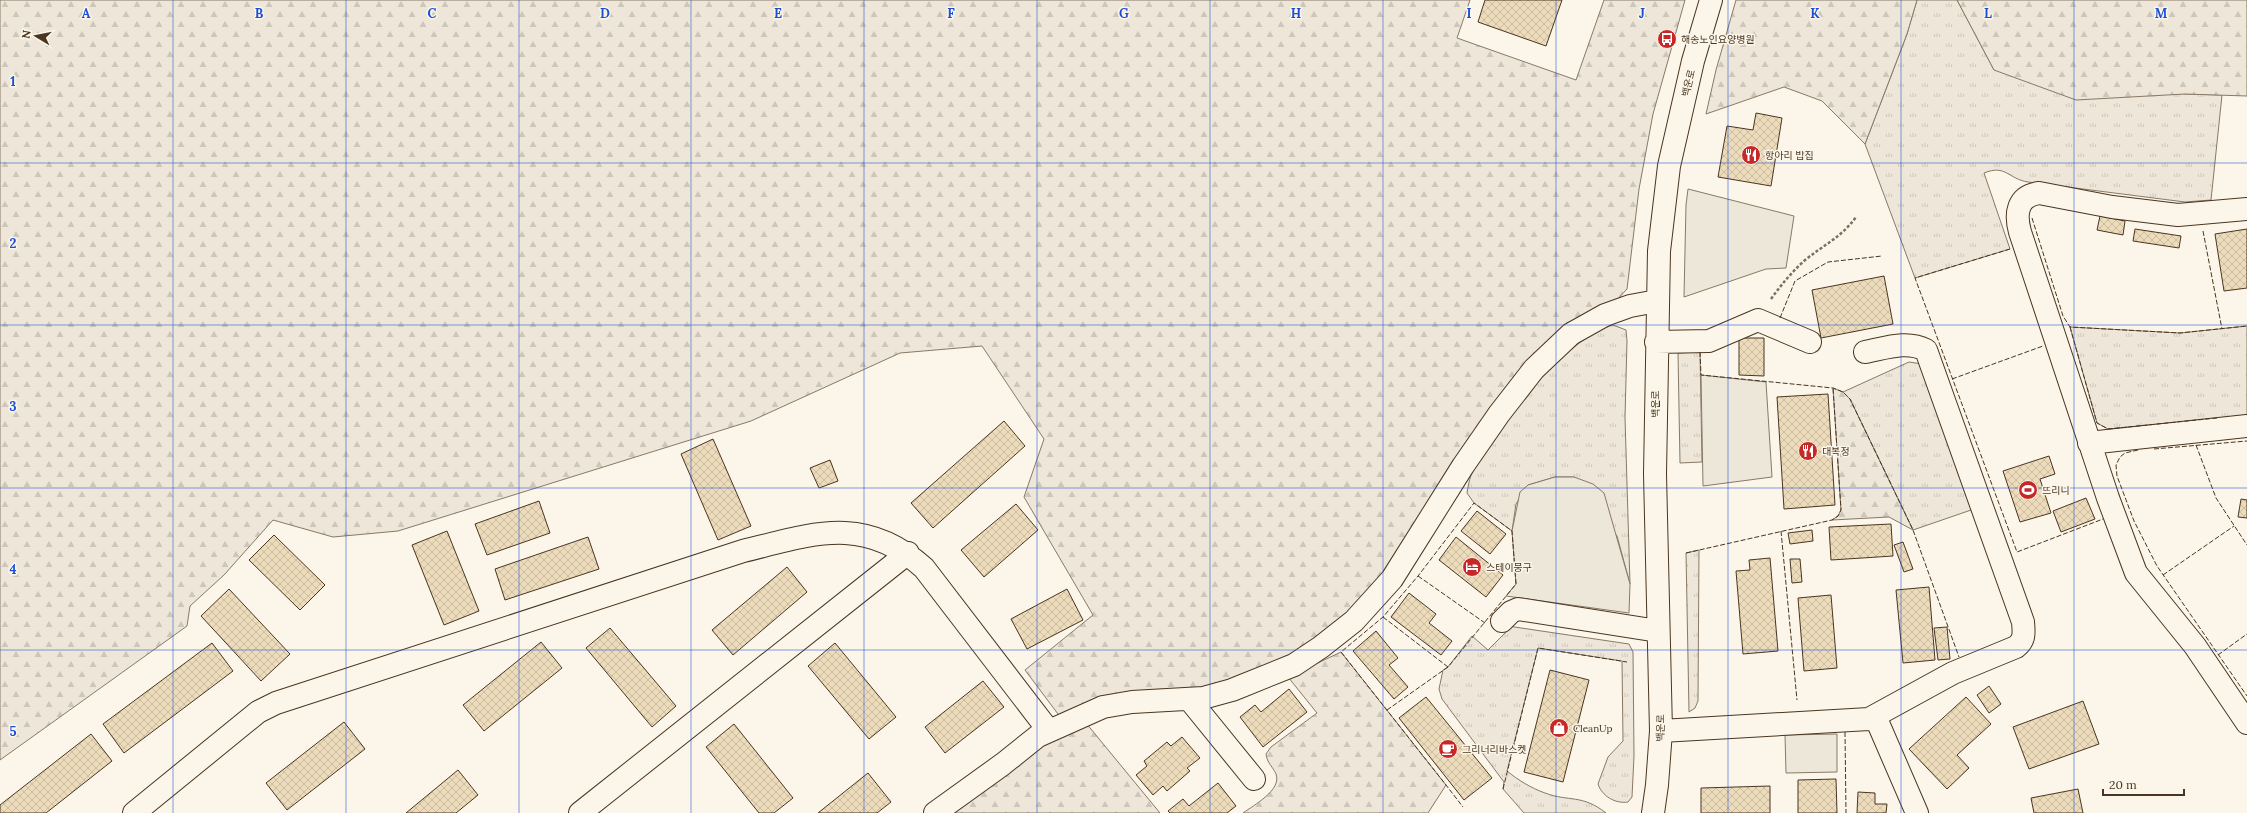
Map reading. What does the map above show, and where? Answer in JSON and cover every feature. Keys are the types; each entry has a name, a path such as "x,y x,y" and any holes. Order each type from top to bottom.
{"street":[{"name":"백운로","path":"1653,813 1657,785 1661,731 1655,474 1657,301 1663,208 1669,166 1693,61 1711,0"},
{"path":"2247,209 2178,215 2112,207 2049,194 2030,194 2023,199 2017,213 2017,222 2089,443 2136,573 2196,646 2247,723"},
{"path":"935,813 1003,764 1038,736 1102,707 1132,702 1203,698 1232,690 1294,665 1321,647 1354,621 1392,579 1463,466 1499,414 1534,369 1571,334 1605,315 1630,306 1657,301"},
{"path":"1656,342 1709,341 1758,320 1810,342"},
{"path":"1661,731 1854,721 1875,716 1954,674 2016,647 2021,643 2024,634 2023,622 1926,350 1916,345 1904,344 1865,352"},
{"path":"2089,443 2247,426"},
{"path":"134,813 258,712 291,697 743,551 802,537 838,533 865,535 888,542 908,553 924,568 1049,731"},
{"path":"580,813 908,553"},
{"path":"1502,621 1511,612 1518,609 1658,631"},
{"path":"1189,699 1254,779"},
{"path":"1875,716 1917,813"}],"path":[{"path":"1758,320 1786,277 1805,260 1840,237 1856,217"}],"green space":[{"path":"0,0 1470,0 1457,38 1576,80 1604,0 1685,0 1653,114 1639,189 1627,289 1617,300 1585,314 1560,330 1383,575 1355,608 1289,659 1217,687 1061,718 1025,670 1093,615 1024,497 1044,439 982,346 900,353 751,421 398,531 333,537 273,520 224,575 190,606 187,626 0,760"},
{"path":"1736,0 1917,0 1907,34 1865,144 1822,101 1784,87 1706,114 1716,70"},
{"path":"1917,0 1957,0 1994,70 2185,94 2222,95 2211,200 2185,202 2028,182 2002,171 1991,171 1984,173 2010,249 1915,278 1865,144 1907,34"},
{"path":"1957,0 2247,0 2247,96 2185,94 2076,100 1994,70"},
{"path":"1613,325 1626,330 1627,341 1625,417 1630,584 1617,536 1574,477 1555,477 1528,485 1516,504 1512,531 1474,503 1467,493 1471,475 1481,457 1512,412 1532,388 1574,347 1594,333"},
{"path":"2247,326 2247,416 2108,429 2097,423 2070,327 2180,333"},
{"path":"1700,352 1702,462 1680,463 1678,353"},
{"path":"1909,362 1922,364 1974,509 1913,530 1850,399 1843,392"},
{"path":"1833,388 1843,392 1850,399 1913,530 1889,517 1832,520 1838,516 1841,510"},
{"path":"1699,550 1698,701 1695,708 1689,712 1686,553"},
{"path":"1501,625 1629,644 1633,652 1634,756 1632,797 1628,802 1618,802 1610,798 1603,792 1598,784 1608,757 1623,741 1622,661 1538,648 1507,771 1525,784 1540,791 1554,796 1590,803 1606,813 1524,813 1503,789 1504,782 1442,699 1439,689 1443,670 1448,667 1472,636 1488,650 1507,631"},
{"path":"1341,652 1446,785 1428,813 1243,813 1266,796 1275,786 1277,780 1276,774 1266,754 1271,747 1317,713 1288,677"},
{"path":"1086,723 1160,813 946,813 1043,741"}],"shaded area":[{"path":"1688,189 1794,216 1786,268 1766,269 1684,297 1686,205"},
{"path":"1701,375 1766,382 1772,477 1703,486"},
{"path":"1555,477 1574,477 1593,484 1604,493 1630,584 1629,613 1506,596 1516,584 1512,531 1520,492 1528,485"},
{"path":"1837,734 1837,772 1786,773 1785,735"}],"building":[{"path":"1485,0 1562,0 1546,46 1478,22"},
{"path":"1756,113 1782,118 1771,186 1718,177 1727,126 1753,130"},
{"path":"2100,216 2125,221 2123,235 2097,230"},
{"path":"2135,229 2181,236 2179,248 2133,241"},
{"path":"2247,229 2247,288 2224,291 2215,234"},
{"path":"1884,276 1893,324 1821,338 1812,290"},
{"path":"1739,338 1764,338 1764,376 1739,375"},
{"path":"1828,394 1835,505 1784,509 1777,397"},
{"path":"1004,421 1025,446 933,528 911,503"},
{"path":"713,439 751,526 718,540 681,454"},
{"path":"2049,456 2055,474 2040,479 2051,513 2020,522 2003,471"},
{"path":"830,460 838,481 819,488 810,468"},
{"path":"2086,498 2095,519 2061,532 2053,511"},
{"path":"2241,499 2247,500 2247,518 2238,517"},
{"path":"539,501 550,533 487,555 475,524"},
{"path":"1016,504 1038,530 984,577 961,550"},
{"path":"1477,511 1506,534 1490,554 1461,531"},
{"path":"1891,524 1893,556 1831,560 1829,527"},
{"path":"1812,530 1813,541 1790,544 1788,533"},
{"path":"447,531 479,611 444,625 412,545"},
{"path":"274,535 325,585 300,610 249,560"},
{"path":"588,537 599,569 505,600 495,569"},
{"path":"1456,537 1503,575 1486,597 1439,560"},
{"path":"1903,542 1913,569 1904,572 1894,545"},
{"path":"1770,558 1778,651 1743,654 1736,571 1750,570 1749,560"},
{"path":"1790,559 1800,559 1802,582 1792,583"},
{"path":"787,567 807,592 733,655 712,630"},
{"path":"1929,587 1935,660 1903,663 1896,590"},
{"path":"229,589 290,654 261,681 201,616"},
{"path":"1067,589 1083,620 1027,649 1011,619"},
{"path":"1409,593 1436,614 1429,623 1452,641 1441,655 1391,617"},
{"path":"1831,595 1837,668 1804,671 1798,598"},
{"path":"1947,627 1950,659 1938,660 1934,628"},
{"path":"610,628 676,706 652,727 586,648"},
{"path":"1376,631 1398,658 1389,665 1408,687 1394,699 1353,651"},
{"path":"541,642 562,668 484,731 463,705"},
{"path":"212,643 233,671 124,753 103,724"},
{"path":"835,643 896,717 869,739 808,666"},
{"path":"1550,670 1589,680 1563,782 1524,772"},
{"path":"983,681 1004,707 945,753 925,727"},
{"path":"1989,686 2001,704 1989,713 1977,695"},
{"path":"1289,689 1307,712 1263,747 1240,717 1255,705 1261,712"},
{"path":"1426,697 1492,778 1464,800 1399,718"},
{"path":"1966,697 1991,724 1957,755 1969,768 1947,789 1909,749"},
{"path":"2083,701 2099,744 2029,769 2013,727"},
{"path":"344,722 365,749 287,810 266,783"},
{"path":"734,724 793,798 774,813 759,813 706,747"},
{"path":"91,734 112,761 46,813 0,813 0,805"},
{"path":"1182,737 1200,758 1187,768 1190,771 1167,791 1163,786 1153,795 1136,775 1147,766 1144,761 1167,742 1171,746"},
{"path":"458,770 478,795 456,813 406,813"},
{"path":"868,773 891,802 877,813 818,813"},
{"path":"1836,779 1837,813 1798,813 1798,780"},
{"path":"1218,783 1236,806 1227,813 1170,813 1168,811 1183,799 1189,806"},
{"path":"1770,786 1770,813 1701,813 1701,788"},
{"path":"2078,789 2083,813 2034,813 2031,798"},
{"path":"1858,792 1875,793 1875,804 1887,804 1886,813 1857,813"}],"fence":[{"path":"2032,218 2063,316 2070,327 2180,333 2247,326"},
{"path":"2203,231 2222,329"},
{"path":"2010,249 1915,278 2017,552 2103,519"},
{"path":"1780,318 1795,281 1828,262 1882,256"},
{"path":"2070,327 2097,423 2108,429 2217,418"},
{"path":"1952,379 2043,346"},
{"path":"1700,352 1701,375 1833,388 1843,392 1850,399 1913,530 1959,657"},
{"path":"1686,553 1832,520 1838,516 1841,510 1833,388"},
{"path":"2154,449 2247,441"},
{"path":"2196,445 2216,498 2247,545"},
{"path":"2138,450 2125,453 2120,457 2116,465 2117,476 2134,521 2157,566 2247,696"},
{"path":"1387,710 1448,667 1516,584 1512,531 1474,503 1418,576 1383,617 1341,652 1463,807"},
{"path":"2163,575 2234,526"},
{"path":"1781,531 1797,700"},
{"path":"1418,576 1485,623"},
{"path":"1383,617 1448,667"},
{"path":"2218,655 2247,634"},
{"path":"1503,789 1538,648 1627,662"},
{"path":"1845,732 1846,813"}],"place":[{"name":"해송노인요양병원","path":"1667,39"},
{"name":"항아리 밥집","path":"1751,155"},
{"name":"대복정","path":"1808,451"},
{"name":"뜨리니","path":"2028,490"},
{"name":"스테이뭉구","path":"1472,567"},
{"name":"CleanUp","path":"1559,728"},
{"name":"그리너리바스켓","path":"1448,749"}]}
